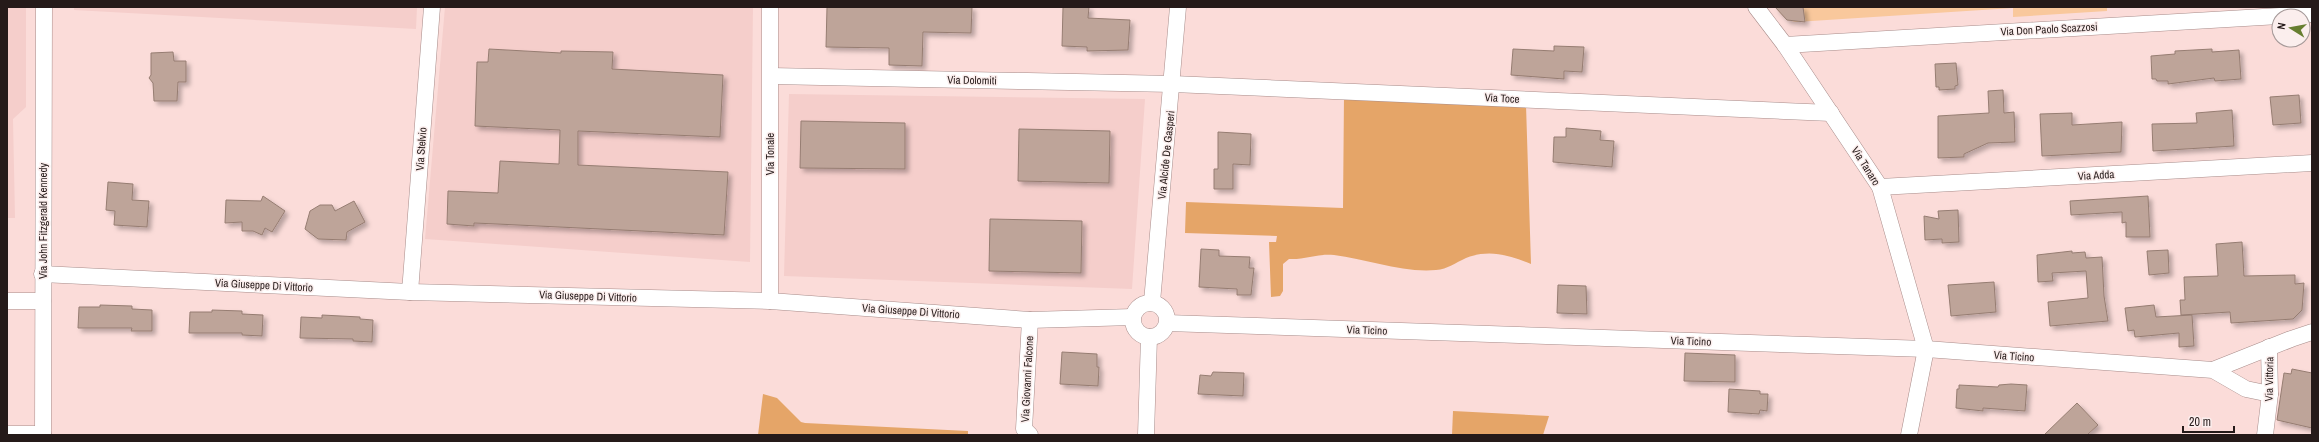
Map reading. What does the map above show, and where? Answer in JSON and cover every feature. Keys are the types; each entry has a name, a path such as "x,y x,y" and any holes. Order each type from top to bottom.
{"street":[{"name":"Via John Fitzgerald Kennedy","path":"43,434 42,274 44,7"},
{"name":"Via Stelvio","path":"410,292 432,7"},
{"name":"Via Tonale","path":"770,7 770,302"},
{"name":"Via Alcide De Gasperi","path":"1152,302 1173,84 1178,7"},
{"name":"Via Tanaro","path":"1756,7 1785,45 1880,187 1926,349"},
{"name":"Via Don Paolo Scazzosi","path":"1785,45 2312,14"},
{"name":"Via Dolomiti","path":"771,76 1173,84"},
{"name":"Via Toce","path":"1173,84 1831,113"},
{"name":"Via Adda","path":"1880,187 2312,163"},
{"name":"Via Giuseppe Di Vittorio","path":"42,274 410,292 770,302 1030,320 1133,317"},
{"path":"7,301 42,302"},
{"path":"1152,302 1162,307 1166,312 1168,323 1163,332 1149,337 1143,336 1135,328 1133,317 1141,304 1152,302"},
{"name":"Via Giovanni Falcone","path":"1030,320 1024,429 1030,435"},
{"name":"Via Ticino","path":"1168,323 1926,349 2213,370"},
{"path":"2213,370 2248,355 2312,332"},
{"path":"1146,435 1149,337"},
{"name":"Via Vittoria","path":"2265,435 2270,394 2269,347"},
{"path":"1909,435 1926,349"},
{"path":"2246,389 2240,381 2238,373 2240,365 2248,355"},
{"path":"2213,370 2246,389 2270,394"},
{"path":"7,434 43,434"}],"shaded area":[{"path":"7,7 26,7 26,107 13,119 15,218 7,218"},
{"path":"74,7 417,7 416,29 74,10"},
{"path":"445,7 753,7 750,262 425,239"},
{"path":"1775,7 2107,7 2107,11 2013,17 2013,8 1796,22 1787,20"},
{"path":"789,94 1145,99 1132,289 784,276"},
{"path":"1344,95 1526,105 1531,264 1499,254 1474,255 1448,267 1436,270 1397,268 1334,255 1289,259 1283,264 1283,291 1280,296 1271,297 1269,242 1276,242 1277,236 1185,233 1186,202 1343,208"},
{"path":"763,394 777,398 801,422 805,423 968,431 968,435 758,435"},
{"path":"1453,411 1549,416 1543,435 1452,435"}],"building":[{"path":"827,7 972,7 971,33 923,32 922,66 889,65 889,48 826,47"},
{"path":"1063,7 1089,7 1088,18 1130,20 1128,50 1087,51 1087,47 1062,46"},
{"path":"1775,7 1803,7 1805,22 1787,20"},
{"path":"1554,46 1584,47 1582,72 1564,71 1564,79 1511,75 1513,49 1554,51"},
{"path":"489,49 561,53 561,51 613,52 612,69 723,75 720,137 578,131 578,165 728,172 724,235 474,223 474,226 447,224 448,191 498,193 500,161 559,164 560,130 475,126 477,62 488,62"},
{"path":"2212,49 2212,52 2239,50 2241,79 2215,81 2214,78 2168,84 2168,81 2157,81 2156,79 2152,79 2151,56 2175,54 2175,51"},
{"path":"173,52 174,61 186,61 186,82 178,82 177,101 154,101 153,83 149,78 151,75 151,53"},
{"path":"1956,63 1958,85 1955,86 1955,89 1939,90 1939,87 1936,87 1935,64"},
{"path":"2003,90 2004,113 2014,112 2015,142 1988,143 1964,154 1964,157 1938,158 1938,116 1989,113 1988,91"},
{"path":"2299,95 2301,123 2273,125 2270,97"},
{"path":"2232,110 2234,146 2153,151 2152,124 2197,123 2196,113"},
{"path":"2072,113 2072,125 2122,122 2121,152 2042,156 2040,114"},
{"path":"801,121 905,123 905,169 800,168"},
{"path":"1566,128 1601,131 1600,140 1614,141 1612,167 1553,162 1554,137 1566,137"},
{"path":"1019,129 1110,131 1109,183 1018,181"},
{"path":"1218,132 1251,134 1250,165 1233,164 1233,189 1214,189 1214,169 1218,169"},
{"path":"108,182 133,184 132,200 149,201 147,227 114,225 115,211 106,210"},
{"path":"263,196 285,211 272,232 265,228 262,235 253,231 242,231 242,222 225,223 226,200 261,201"},
{"path":"2148,196 2150,237 2126,237 2126,222 2122,223 2122,212 2071,215 2070,201"},
{"path":"354,201 365,222 347,232 346,240 318,239 305,229 310,211 320,205 332,205 335,211"},
{"path":"1958,210 1959,242 1942,243 1942,239 1925,240 1924,216 1939,219 1938,211"},
{"path":"990,219 1082,221 1081,273 989,271"},
{"path":"2242,242 2244,276 2295,275 2295,284 2304,283 2302,310 2293,319 2231,323 2230,312 2181,315 2180,300 2185,300 2184,277 2218,276 2216,244"},
{"path":"1201,249 1219,250 1219,256 1250,257 1249,268 1254,268 1251,295 1237,295 1237,289 1199,287"},
{"path":"2168,250 2169,273 2149,275 2147,251"},
{"path":"2072,251 2072,253 2085,252 2086,258 2102,257 2104,296 2108,321 2050,326 2048,302 2088,298 2086,271 2052,273 2053,281 2038,282 2037,255"},
{"path":"1994,282 1996,312 1951,316 1948,285"},
{"path":"1558,285 1586,286 1587,314 1557,313"},
{"path":"100,305 132,306 132,309 152,310 152,331 131,331 132,328 78,328 79,307 100,307"},
{"path":"2154,305 2156,317 2192,315 2194,346 2179,347 2179,333 2135,337 2134,330 2128,331 2125,308"},
{"path":"212,310 242,311 242,314 263,315 262,336 242,335 242,333 189,333 190,312 212,312"},
{"path":"322,315 360,317 360,319 373,320 372,342 353,341 353,339 300,338 301,317 322,318"},
{"path":"1062,352 1097,354 1097,367 1099,367 1098,386 1060,384"},
{"path":"1685,353 1735,355 1735,382 1684,381"},
{"path":"2292,369 2312,373 2312,428 2277,420 2284,373 2291,374"},
{"path":"1213,372 1244,373 1243,396 1198,394 1200,375 1211,376"},
{"path":"1959,385 1998,387 1999,385 2027,385 2025,411 1983,408 1983,411 1956,408 1957,389 1959,389"},
{"path":"1729,389 1760,391 1760,394 1768,394 1767,411 1760,410 1759,414 1728,412"},
{"path":"2077,403 2098,425 2087,435 2044,435"}]}
